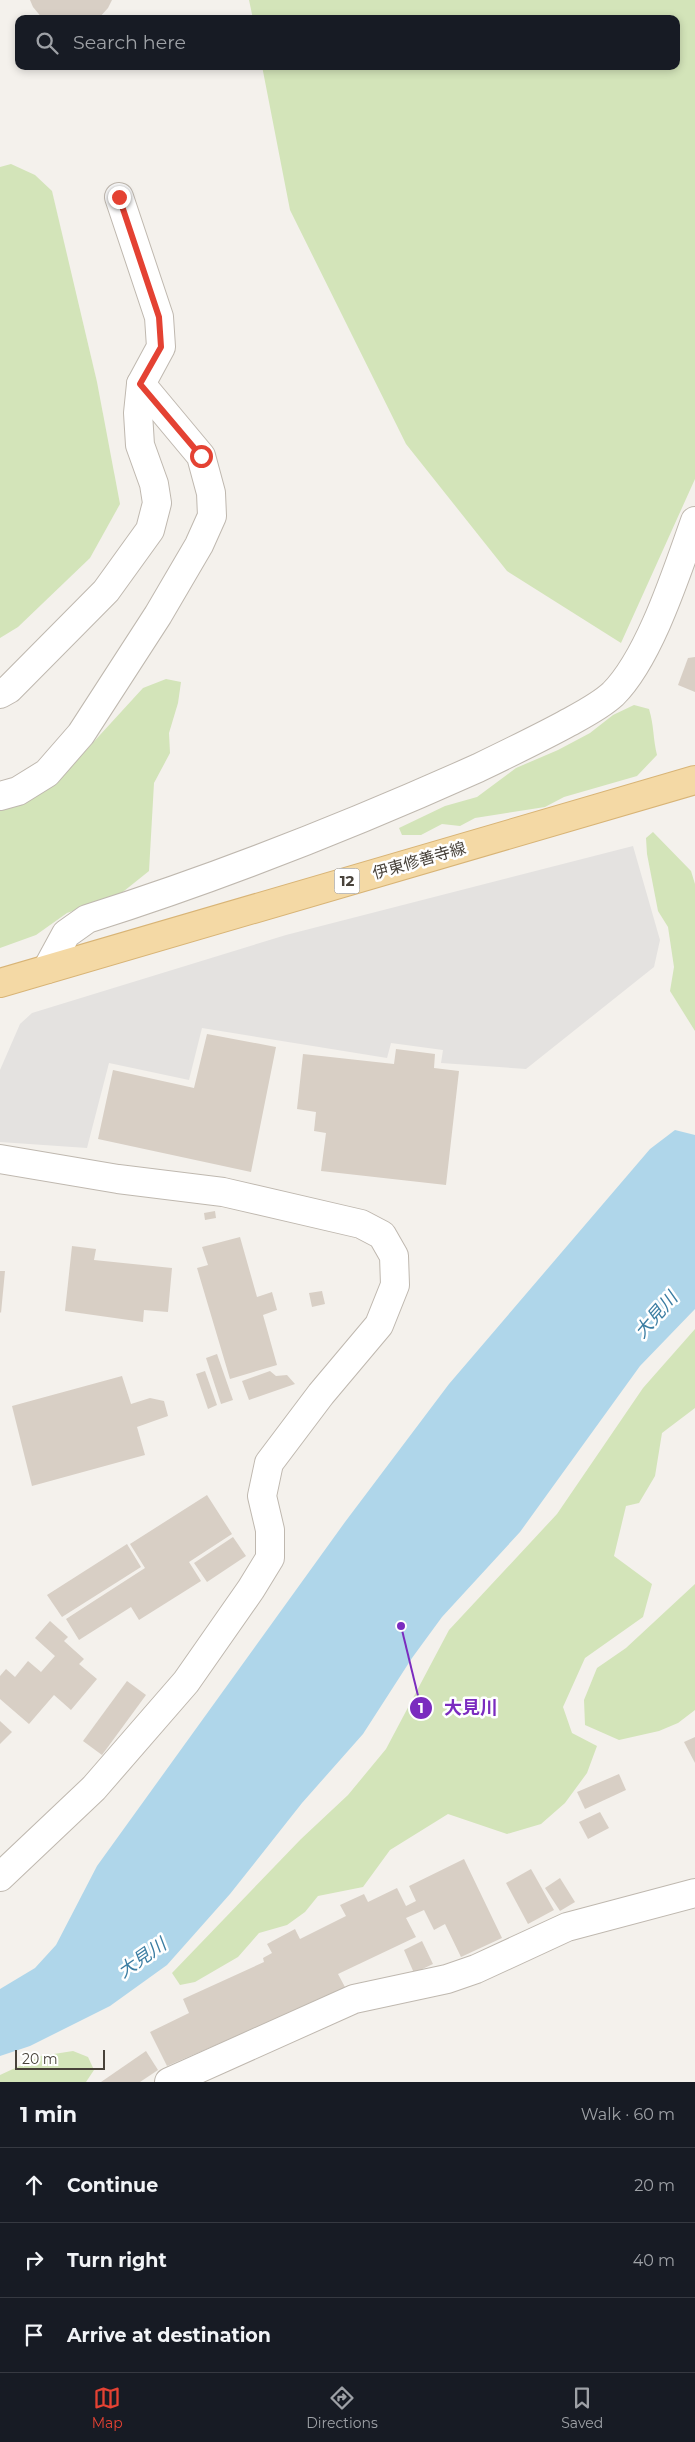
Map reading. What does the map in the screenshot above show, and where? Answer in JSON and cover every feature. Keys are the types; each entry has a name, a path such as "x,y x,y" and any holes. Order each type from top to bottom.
{"main road":[{"name":"伊東修善寺線","path":"0,983 695,780"}],"street":[{"path":"0,694 9,689 106,591 150,530 157,503 154,484 140,445 138,413 140,384 161,347 159,317 119,197"},
{"path":"0,796 18,791 47,773 81,734 158,615 199,545 212,516 211,493 201,456 140,384"},
{"path":"47,969 66,934 87,918 296,846 398,804 519,749 598,704 612,694 642,650 672,586 695,521"},
{"path":"0,1158 118,1179 223,1192 360,1224 382,1235 394,1256 395,1285 379,1325 321,1394 269,1463 262,1496 270,1530 270,1558 251,1589 180,1690 94,1788 0,1877"},
{"path":"170,2082 354,1999 447,1979 476,1969 567,1927 695,1893"}],"green space":[{"path":"249,0 695,0 695,479 621,643 507,571 406,444 290,210 263,70 680,70 680,15 252,15"},
{"path":"11,164 35,175 52,191 97,382 120,504 90,558 18,627 0,638 0,167"},
{"path":"166,679 181,682 178,703 169,733 170,753 154,783 149,871 119,895 67,913 36,935 0,948 0,810 38,795 67,771 143,688"},
{"path":"634,705 649,709 657,755 637,776 564,797 545,807 475,818 460,826 442,824 421,835 402,835 399,828 445,806 477,797 516,768 558,750 590,733 613,715"},
{"path":"653,832 691,871 695,884 695,1031 670,991 674,967 668,927 658,911 647,854 646,838"},
{"path":"695,1329 695,1408 662,1433 655,1476 639,1503 626,1506 614,1556 652,1584 643,1617 585,1658 563,1707 572,1733 597,1746 587,1773 565,1803 541,1824 507,1834 448,1814 390,1850 363,1887 318,1896 305,1912 287,1925 259,1933 238,1957 195,1982 180,1985 172,1973 301,1839 348,1795 386,1749 449,1630 557,1514 643,1388"},
{"path":"695,1584 695,1710 678,1723 659,1731 619,1740 585,1725 584,1700 597,1668 626,1648"},
{"path":"73,2051 88,2057 94,2070 86,2082 0,2082 0,2075 41,2056"}],"shaded area":[{"path":"633,846 660,940 654,967 526,1069 441,1063 443,1050 391,1043 387,1058 202,1028 189,1080 109,1063 87,1148 0,1142 0,1070 20,1024 32,1013 286,935"}],"water":[{"path":"675,1130 695,1135 695,1309 640,1366 520,1532 442,1617 412,1658 363,1734 302,1803 230,1894 167,1965 110,2006 30,2046 0,2056 0,1989 35,1968 56,1945 97,1866 345,1522 449,1384 650,1149"}],"building":[{"path":"30,0 112,0 102,15 40,15"},
{"path":"695,657 695,692 678,685 688,658"},
{"path":"207,1034 276,1047 251,1172 98,1139 113,1070 194,1088"},
{"path":"396,1049 435,1054 434,1068 459,1071 446,1185 321,1171 326,1133 314,1131 316,1112 297,1109 303,1054 394,1064"},
{"path":"215,1211 216,1218 205,1220 204,1213"},
{"path":"240,1237 257,1297 272,1292 277,1310 263,1315 277,1365 230,1379 197,1268 208,1265 202,1247"},
{"path":"72,1246 96,1249 94,1260 172,1268 168,1312 144,1310 143,1322 65,1311"},
{"path":"0,1271 5,1271 1,1313 0,1312"},
{"path":"322,1291 325,1304 312,1307 309,1293"},
{"path":"217,1354 233,1400 221,1404 206,1358"},
{"path":"205,1371 217,1405 208,1409 196,1374"},
{"path":"270,1371 276,1376 287,1375 295,1384 249,1400 242,1381"},
{"path":"122,1376 131,1404 150,1398 164,1401 168,1416 137,1427 145,1455 32,1486 12,1406"},
{"path":"207,1495 232,1534 189,1562 201,1581 139,1620 131,1607 79,1640 66,1619 145,1568 130,1544"},
{"path":"233,1537 246,1556 207,1582 194,1563"},
{"path":"127,1544 141,1567 62,1617 47,1595"},
{"path":"50,1621 68,1637 64,1641 84,1659 79,1664 97,1679 71,1710 54,1695 29,1724 0,1699 0,1676 6,1669 15,1677 28,1661 41,1672 55,1656 35,1638"},
{"path":"127,1681 146,1695 102,1755 83,1741"},
{"path":"0,1721 12,1732 0,1744"},
{"path":"695,1737 695,1763 684,1742"},
{"path":"619,1774 626,1790 585,1809 577,1792"},
{"path":"600,1812 609,1828 588,1839 579,1822"},
{"path":"464,1859 502,1938 461,1957 445,1924 434,1930 424,1910 406,1918 416,1937 338,1974 346,1989 167,2066 150,2032 189,2013 183,1999 264,1962 263,1958 272,1953 267,1944 295,1929 300,1939 346,1916 340,1905 364,1894 368,1902 397,1888 406,1906 416,1901 409,1886"},
{"path":"531,1869 554,1910 528,1924 506,1883"},
{"path":"560,1878 575,1902 560,1911 545,1888"},
{"path":"422,1941 433,1964 414,1973 404,1950"},
{"path":"146,2051 158,2070 140,2082 101,2082"}],"place":[{"name":"大見川","path":"401,1626"}],"route":[{"path":"119,197 159,317 161,347 140,384 201,456"}]}
